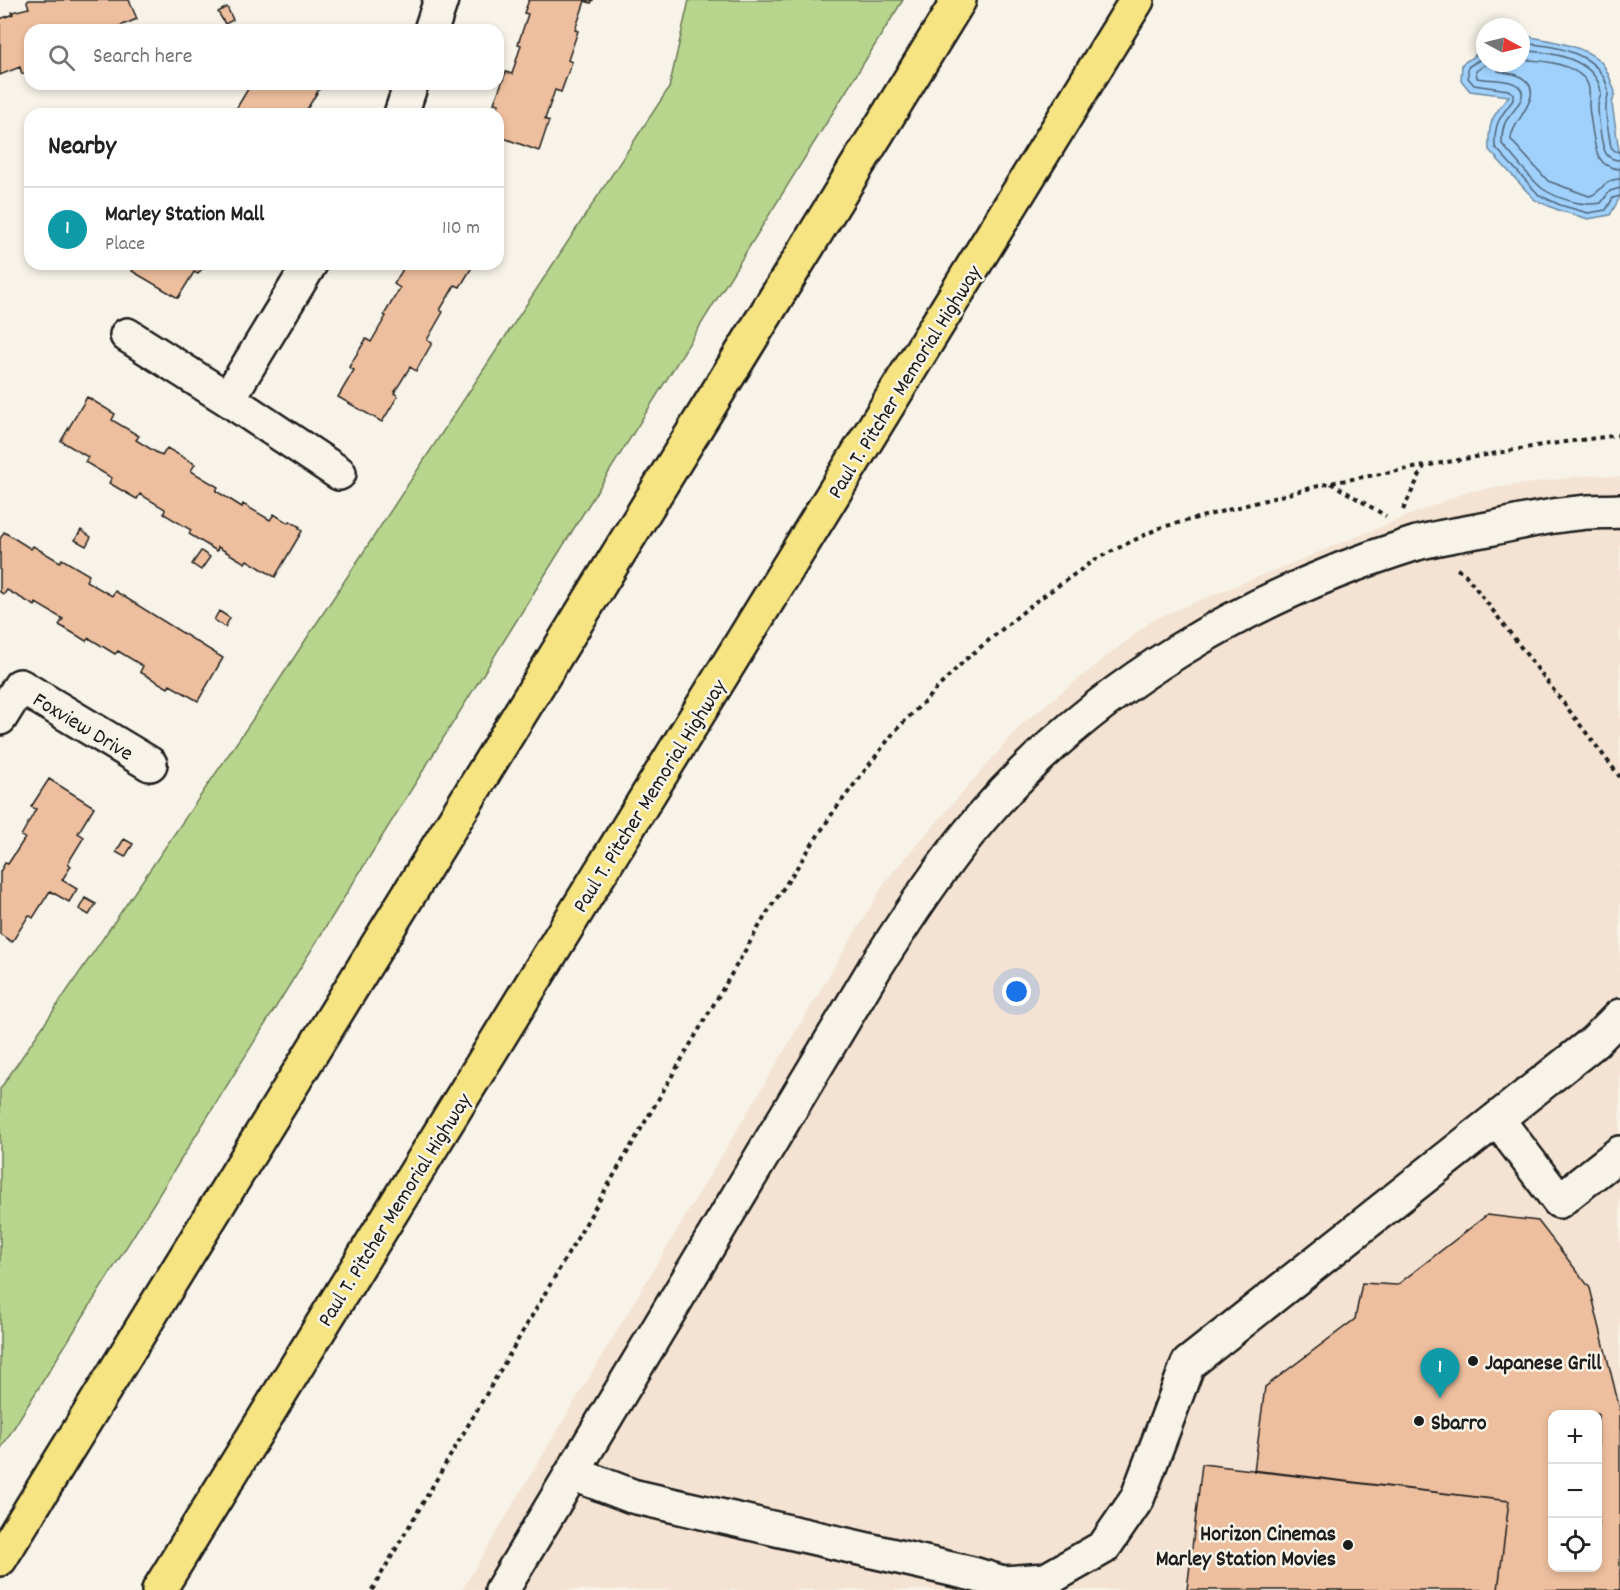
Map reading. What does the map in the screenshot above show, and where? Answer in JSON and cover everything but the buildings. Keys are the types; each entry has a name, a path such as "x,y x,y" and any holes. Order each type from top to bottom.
{"highway":[{"path":"0,1559 959,0"},
{"name":"Paul T. Pitcher Memorial Highway","path":"159,1590 1137,0"}],"street":[{"path":"433,24 441,0"},
{"path":"403,108 409,90"},
{"path":"228,399 306,270"},
{"path":"127,335 339,472"},
{"path":"502,1590 876,966 937,873 983,816 1032,765 1098,706 1168,655 1250,610 1333,574 1408,534 1578,513 1620,511"},
{"name":"Foxview Drive","path":"0,718 20,686 150,764"},
{"path":"572,1473 632,1496 973,1574 1003,1583 1047,1580 1104,1547 1137,1499 1188,1364 1594,1042 1620,1016"},
{"path":"1497,1119 1560,1201 1620,1153"}],"path":[{"path":"1408,534 1424,466"},
{"path":"1330,483 1465,574 1620,777"}],"shaded area":[{"path":"1590,475 1620,477 1620,1590 462,1590 887,879 1023,723 1154,619 1466,492"}],"green space":[{"path":"689,0 903,0 0,1450 0,1089 272,691 669,88"}],"water":[{"path":"1530,37 1581,49 1598,59 1604,66 1615,92 1612,104 1620,157 1620,197 1610,215 1588,219 1535,200 1489,150 1492,120 1509,96 1470,91 1461,80 1462,64 1476,55 1476,72 1530,72"}],"place":[{"name":"Japanese Grill","path":"1473,1361"},
{"name":"Marley Station Mall","path":"1440,1398"},
{"name":"Sbarro","path":"1419,1421"},
{"name":"Horizon Cinemas Marley Station Movies","path":"1348,1545"}]}
